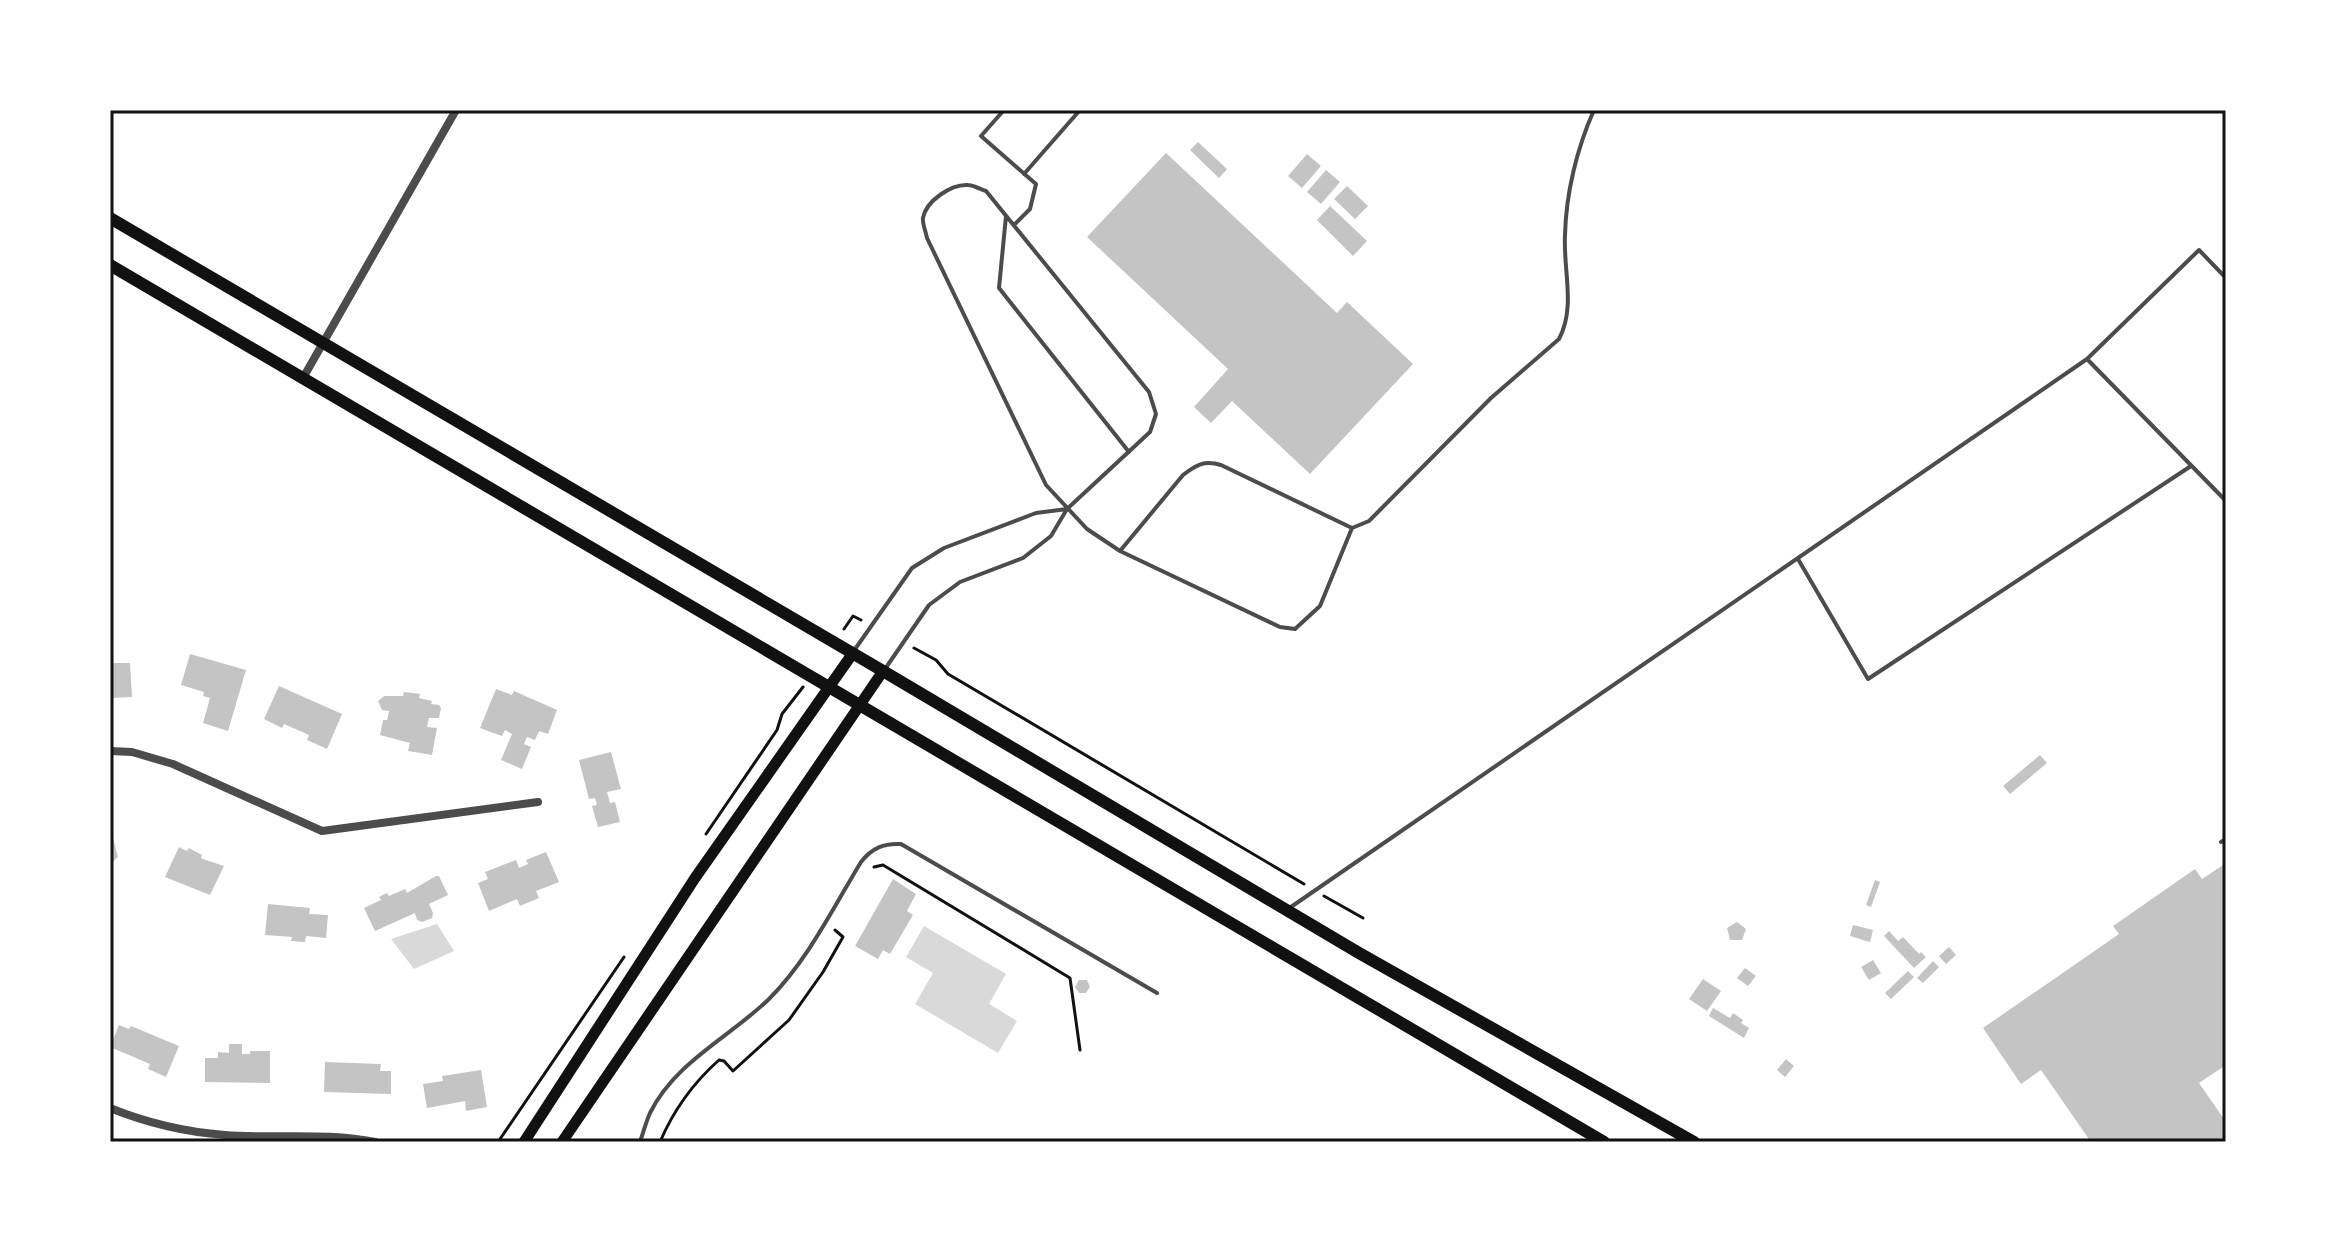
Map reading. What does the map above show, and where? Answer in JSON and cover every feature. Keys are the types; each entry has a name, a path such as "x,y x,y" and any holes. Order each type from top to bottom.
{"main road":[{"path":"110,218 1373,961 1694,1142"},
{"path":"110,265 1604,1142"},
{"path":"524,1142 695,878 853,653"},
{"path":"562,1142 883,671"}],"street":[{"path":"303,378 456,110"},
{"path":"110,751 132,752 173,764 322,831 538,802"},
{"path":"110,1108 169,1127 198,1132 375,1142"}],"lane":[{"path":"1004,110 981,136 1036,184 1030,209 1014,225"},
{"path":"1024,174 1080,110"},
{"path":"883,671 929,605 942,593 960,582 1023,558 1051,536 1067,509 1150,432 1156,414 1149,392 986,191 969,185 952,187 941,195 930,204 923,218 927,238 1046,485 1067,509 1087,529 1120,551 1280,627 1295,629 1320,606 1352,528 1369,521 1491,398 1559,339 1568,313 1565,234 1580,143 1594,110"},
{"path":"1006,216 999,288 1129,452"},
{"path":"1287,909 2087,359 2199,250 2226,278"},
{"path":"2087,359 2226,501"},
{"path":"1120,551 1183,475 1195,465 1209,461 1352,528"},
{"path":"1798,559 1868,679 2191,466"},
{"path":"853,653 912,568 944,548 1036,513 1067,509"},
{"path":"640,1142 650,1112 665,1091 681,1072 758,1008 784,982 808,950 861,862 879,846 901,844 1157,993"}],"path":[{"path":"835,643 853,616 872,626"},
{"path":"903,642 936,660 948,674 961,682 1363,918"},
{"path":"706,833 777,730 782,714 812,675"},
{"path":"868,869 883,865 1070,978 1080,1050"},
{"path":"921,897 925,890"},
{"path":"660,1142 681,1100 702,1075 719,1060 733,1071 789,1020 843,937 834,931 841,919"},
{"path":"498,1142 629,949"}],"shaded area":[{"path":"437,924 454,951 414,969 391,939"},
{"path":"924,926 1006,974 989,1004 1017,1021 998,1053 915,1004 933,973 906,957"}],"building":[{"path":"1198,142 1227,169 1219,178 1190,150"},
{"path":"1166,153 1337,313 1347,302 1413,364 1310,474 1232,401 1211,423 1194,407 1228,369 1087,237"},
{"path":"1307,154 1321,166 1302,188 1288,176"},
{"path":"1326,170 1340,182 1321,204 1307,192"},
{"path":"1347,186 1368,206 1355,219 1334,199"},
{"path":"1330,206 1367,241 1353,256 1317,220"},
{"path":"190,654 246,670 228,731 203,723 210,698 203,696 204,692 181,685"},
{"path":"110,663 130,663 132,697 110,698"},
{"path":"279,686 342,714 327,749 307,740 309,735 284,724 282,728 264,719"},
{"path":"496,689 512,695 514,691 557,710 548,734 539,731 535,740 527,737 524,744 531,747 522,769 501,760 512,734 505,730 502,736 480,728"},
{"path":"404,692 420,694 419,698 432,701 431,704 441,708 439,718 429,718 427,727 437,728 432,755 408,751 410,743 380,735 383,720 387,720 389,711 382,710 378,701 384,696 403,696"},
{"path":"611,752 621,789 607,792 610,803 615,802 620,822 598,827 592,806 597,805 595,798 589,799 579,760"},
{"path":"2040,755 2047,763 2010,794 2003,786"},
{"path":"110,826 118,857 110,864"},
{"path":"179,847 187,851 189,848 202,855 201,858 224,866 210,895 165,877"},
{"path":"546,852 559,882 536,891 539,898 520,906 517,899 489,911 478,883 488,879 485,872 516,860 519,868 528,864 526,860"},
{"path":"2226,863 2226,1065 2199,1083 2226,1122 2226,1142 2091,1142 2041,1070 2021,1084 1983,1028 2119,934 2113,926 2195,869 2202,879"},
{"path":"439,876 448,895 429,904 432,918 422,922 417,920 415,913 375,931 364,908 381,900 379,897 387,893 389,896 405,889 407,893"},
{"path":"893,879 916,894 907,911 913,915 890,954 883,950 878,959 855,946"},
{"path":"1875,880 1880,882 1871,907 1866,905"},
{"path":"268,904 310,908 309,914 328,915 326,938 306,936 305,942 291,941 292,937 265,935"},
{"path":"1737,922 1746,929 1742,940 1730,940 1727,928"},
{"path":"1853,925 1873,930 1870,942 1850,936"},
{"path":"1889,931 1898,941 1903,937 1926,957 1914,968 1884,936"},
{"path":"1949,947 1956,955 1946,964 1939,956"},
{"path":"1873,960 1881,973 1869,980 1861,967"},
{"path":"1933,961 1939,967 1923,983 1917,978"},
{"path":"1745,968 1756,976 1748,986 1737,978"},
{"path":"1908,971 1914,977 1891,999 1885,993"},
{"path":"1703,979 1721,991 1707,1011 1689,999"},
{"path":"1079,980 1087,980 1090,987 1086,993 1079,993 1075,987"},
{"path":"1713,1008 1730,1018 1733,1013 1743,1020 1741,1023 1749,1028 1744,1038 1709,1016"},
{"path":"119,1025 129,1029 131,1026 179,1046 166,1077 148,1069 150,1064 110,1047"},
{"path":"229,1044 242,1044 242,1054 270,1051 270,1083 205,1082 205,1058 218,1058 218,1052 229,1053"},
{"path":"1786,1059 1794,1066 1785,1077 1777,1070"},
{"path":"325,1062 381,1064 380,1071 391,1071 391,1094 324,1092"},
{"path":"481,1070 487,1107 466,1111 465,1101 427,1108 423,1084 443,1081 442,1076"}]}
